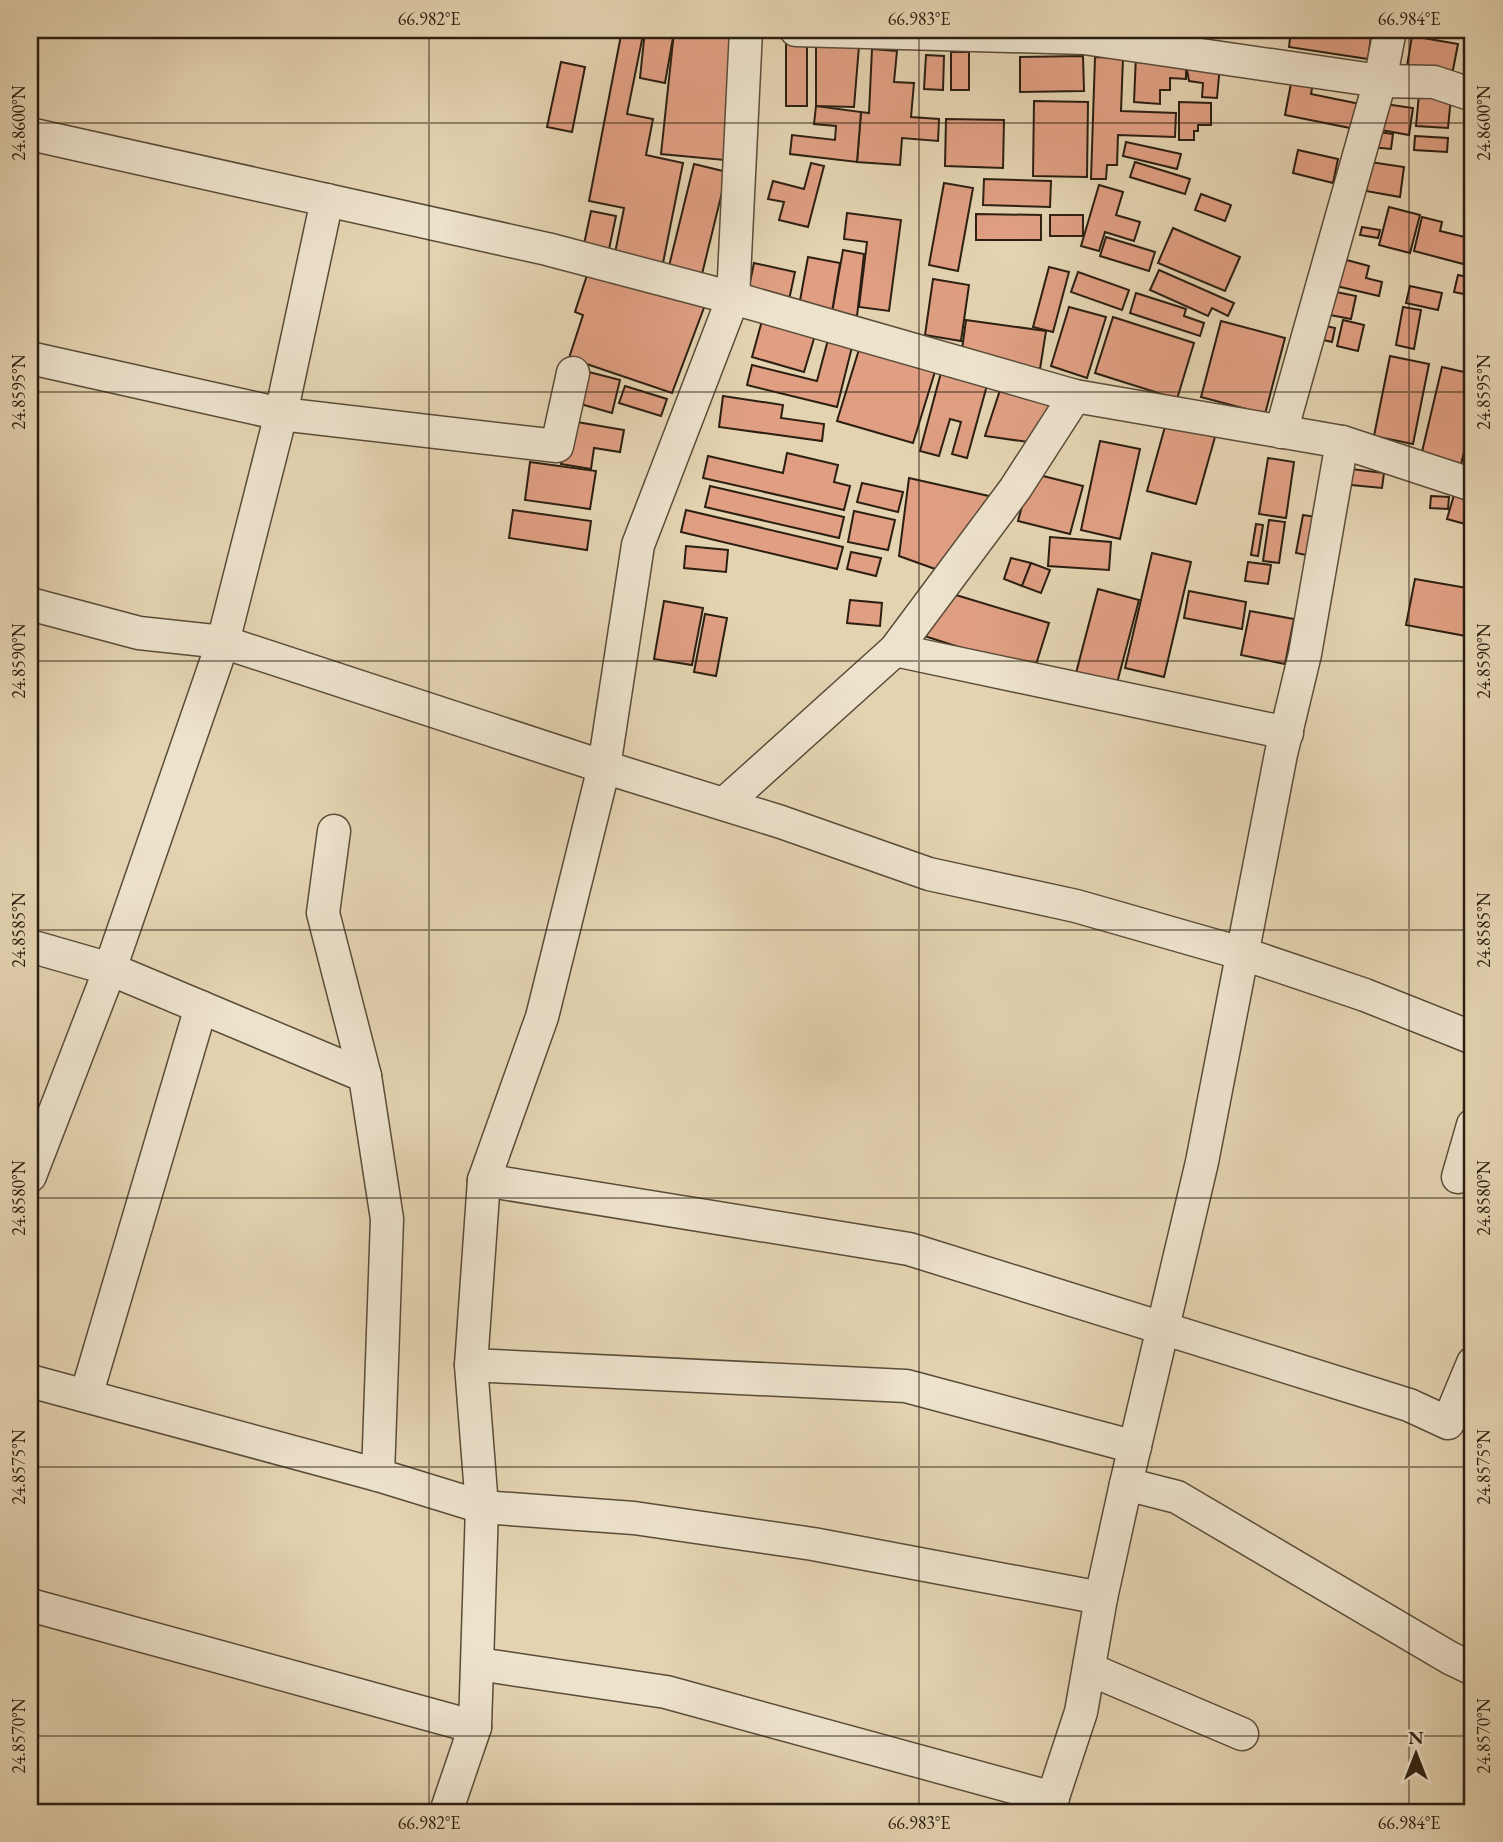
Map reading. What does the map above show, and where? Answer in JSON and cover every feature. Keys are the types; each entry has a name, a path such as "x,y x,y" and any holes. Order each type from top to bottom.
{"street":[{"path":"446,1812 475,1727 482,1507 471,1366 484,1180 542,1017 604,767 638,545 733,298 746,30"},
{"path":"796,30 1084,34 1380,81 1434,82 1473,95"},
{"path":"1281,432 1380,81 1390,30"},
{"path":"30,134 547,249 733,298 1075,396 1342,442 1473,485"},
{"path":"30,1176 110,969 223,642 281,414 327,200"},
{"path":"30,358 281,414 557,446 573,373"},
{"path":"724,804 895,650 1016,489 1075,396"},
{"path":"478,1664 666,1692 1051,1805 1081,1712 1101,1598 1126,1484 1202,1162 1305,654 1342,442"},
{"path":"30,604 139,634 223,642 724,804 929,874 1076,906 1244,954 1365,995 1473,1037"},
{"path":"895,650 1287,733"},
{"path":"334,831 323,913 365,1076 387,1219 377,1475"},
{"path":"30,946 110,969 365,1076"},
{"path":"86,1396 201,1007"},
{"path":"1458,1177 1473,1125"},
{"path":"484,1180 909,1249 1409,1405 1448,1423 1473,1363"},
{"path":"471,1366 906,1386 1135,1447"},
{"path":"30,1381 377,1475 482,1507 634,1518 813,1544 1101,1598"},
{"path":"1126,1484 1177,1497 1473,1669"},
{"path":"30,1605 475,1727"},
{"path":"1088,1669 1242,1734"}],"building":[{"path":"622,30 644,30 627,114 653,119 646,155 683,163 663,263 615,253 624,208 589,201"},
{"path":"645,30 674,32 665,83 640,78"},
{"path":"1105,30 1177,30 1177,37"},
{"path":"1179,30 1196,30 1193,46 1177,43"},
{"path":"1291,30 1322,30 1371,37 1368,59 1289,47"},
{"path":"674,32 736,38 724,160 661,154"},
{"path":"1412,36 1458,44 1451,80 1406,72"},
{"path":"786,44 807,44 807,106 786,106"},
{"path":"816,45 859,46 854,107 816,106"},
{"path":"872,49 897,51 894,82 914,83 911,117 939,119 938,141 902,138 900,165 857,162 861,112 869,113"},
{"path":"951,52 969,52 969,90 951,90"},
{"path":"926,55 944,56 943,90 924,89"},
{"path":"1136,55 1186,64 1186,79 1170,78 1170,90 1160,90 1160,104 1134,102"},
{"path":"1083,56 1084,91 1020,92 1020,57"},
{"path":"1095,57 1123,58 1121,111 1176,113 1175,137 1118,135 1117,165 1107,165 1106,179 1091,179"},
{"path":"561,62 585,67 572,132 547,127"},
{"path":"1186,64 1220,65 1217,98 1202,97 1203,83 1189,81"},
{"path":"1292,78 1313,83 1311,94 1360,104 1355,129 1285,115"},
{"path":"1419,94 1451,97 1448,128 1416,126"},
{"path":"1034,101 1088,102 1087,177 1033,176"},
{"path":"1179,102 1211,103 1211,125 1198,125 1198,131 1194,131 1194,140 1179,140"},
{"path":"1385,104 1413,108 1409,135 1381,130"},
{"path":"816,106 861,112 857,162 790,154 792,135 835,140 836,126 814,124"},
{"path":"946,119 1004,120 1003,168 945,166"},
{"path":"1372,131 1393,134 1391,149 1370,147"},
{"path":"1415,136 1448,138 1447,152 1414,150"},
{"path":"1126,142 1181,154 1177,169 1123,156"},
{"path":"1298,150 1338,159 1333,183 1293,173"},
{"path":"1135,162 1190,179 1185,194 1130,177"},
{"path":"1370,162 1404,167 1400,197 1366,191"},
{"path":"811,163 824,166 808,227 779,220 784,202 768,199 773,181 804,189"},
{"path":"694,164 727,172 702,274 669,266"},
{"path":"984,179 1051,181 1050,207 983,205"},
{"path":"944,183 973,188 958,271 929,265"},
{"path":"1099,185 1123,192 1116,215 1140,222 1134,241 1105,232 1099,251 1081,246"},
{"path":"1201,194 1231,205 1225,221 1195,210"},
{"path":"1389,207 1420,215 1410,253 1379,245"},
{"path":"591,211 616,216 608,254 583,249"},
{"path":"847,213 901,220 889,311 859,307 867,242 844,239"},
{"path":"976,214 1041,215 1041,240 976,240"},
{"path":"1050,215 1083,215 1083,236 1050,236"},
{"path":"1422,217 1442,222 1440,231 1473,239 1467,265 1414,251"},
{"path":"1362,227 1380,230 1378,238 1360,235"},
{"path":"1173,228 1240,257 1225,291 1158,263"},
{"path":"1106,237 1155,252 1149,271 1100,256"},
{"path":"843,250 864,254 857,316 832,312"},
{"path":"808,257 840,263 832,312 799,306"},
{"path":"1339,258 1369,266 1366,278 1382,282 1379,296 1332,285"},
{"path":"754,263 795,272 787,309 746,301"},
{"path":"1049,267 1069,272 1053,332 1033,327"},
{"path":"1159,270 1234,303 1228,316 1212,308 1208,316 1150,290"},
{"path":"588,272 705,305 672,393 569,358 583,315 575,312"},
{"path":"1078,272 1129,290 1122,310 1071,292"},
{"path":"1458,275 1473,278 1473,296 1454,292"},
{"path":"933,279 969,285 961,341 925,335"},
{"path":"1410,286 1442,293 1438,310 1406,303"},
{"path":"1331,291 1356,296 1351,319 1325,314"},
{"path":"1136,293 1186,309 1184,316 1204,323 1200,336 1130,313"},
{"path":"1069,307 1106,317 1087,378 1051,366"},
{"path":"1403,307 1421,310 1414,349 1396,345"},
{"path":"763,317 816,332 804,372 752,357"},
{"path":"1113,317 1194,343 1177,399 1095,373"},
{"path":"966,320 1046,331 1040,369 961,357"},
{"path":"1343,320 1364,325 1358,351 1337,346"},
{"path":"1221,321 1285,338 1265,414 1201,397"},
{"path":"1321,325 1335,328 1332,342 1319,339"},
{"path":"829,336 853,343 837,407 747,385 752,365 817,381"},
{"path":"861,343 937,365 913,443 837,421"},
{"path":"1390,356 1429,364 1413,444 1374,436"},
{"path":"1442,367 1473,374 1473,413 1461,465 1421,456"},
{"path":"942,369 989,378 967,458 952,454 961,422 950,419 939,456 920,451"},
{"path":"585,371 620,380 612,413 577,403"},
{"path":"1003,381 1064,400 1035,443 985,436"},
{"path":"625,386 667,399 661,416 619,403"},
{"path":"723,396 783,405 781,418 824,424 822,441 719,427"},
{"path":"1168,416 1217,430 1196,504 1147,491"},
{"path":"577,422 624,430 620,452 594,448 591,469 561,464 565,442"},
{"path":"1100,441 1140,449 1120,539 1081,530"},
{"path":"787,453 838,465 834,482 850,486 844,510 703,478 708,456 783,473"},
{"path":"1268,458 1294,462 1286,518 1259,514"},
{"path":"530,462 596,471 590,509 525,500"},
{"path":"1343,468 1384,473 1382,488 1341,484"},
{"path":"1031,473 1083,486 1070,534 1018,521"},
{"path":"909,478 1002,499 949,574 899,556"},
{"path":"862,483 903,492 898,512 857,502"},
{"path":"710,486 844,517 839,538 705,507"},
{"path":"1456,488 1473,493 1465,524 1447,519"},
{"path":"1431,496 1449,497 1448,509 1430,508"},
{"path":"513,510 591,521 587,550 509,538"},
{"path":"686,510 843,547 837,569 681,532"},
{"path":"854,511 895,520 888,550 848,542"},
{"path":"1303,515 1323,518 1317,557 1296,553"},
{"path":"1269,520 1285,522 1279,563 1263,561"},
{"path":"1256,524 1263,525 1258,556 1251,555"},
{"path":"1050,537 1111,542 1109,570 1048,566"},
{"path":"686,546 728,550 726,572 684,568"},
{"path":"851,552 881,558 876,576 847,569"},
{"path":"1152,553 1191,562 1164,677 1125,668"},
{"path":"1011,558 1031,563 1022,586 1004,579"},
{"path":"1248,562 1271,565 1268,584 1245,581"},
{"path":"1031,563 1050,570 1041,593 1022,586"},
{"path":"1415,579 1473,589 1466,636 1406,625"},
{"path":"1098,589 1139,600 1117,683 1076,673"},
{"path":"1189,591 1246,602 1242,629 1184,618"},
{"path":"946,592 1049,623 1034,671 918,634"},
{"path":"850,600 882,603 880,626 847,623"},
{"path":"664,601 703,608 692,665 654,659"},
{"path":"1250,611 1294,619 1285,664 1241,655"},
{"path":"705,614 727,618 716,676 694,672"}]}
